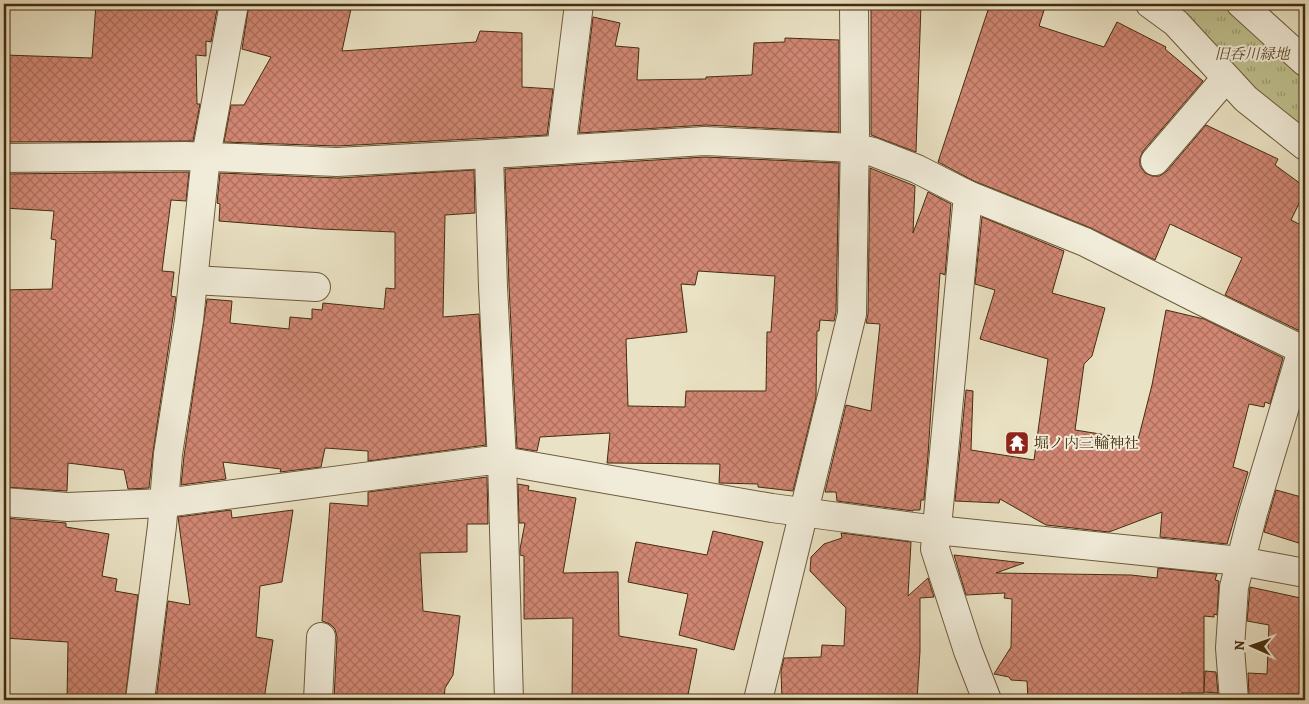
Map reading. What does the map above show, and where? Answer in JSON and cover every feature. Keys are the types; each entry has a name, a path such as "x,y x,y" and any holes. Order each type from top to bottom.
{"street":[{"path":"140,700 164,503 168,454 193,280 206,156 234,4"},
{"path":"562,150 578,4"},
{"path":"758,700 852,314 855,148 854,4"},
{"path":"1150,4 1176,22 1246,99 1305,146"},
{"path":"1241,4 1305,62"},
{"path":"1155,161 1226,78"},
{"path":"4,158 206,156 331,162 705,141 855,148 873,152 917,168 968,195 1085,242 1304,349 1240,561 1234,587 1230,648 1234,700"},
{"path":"489,154 493,287 502,462 509,700"},
{"path":"968,195 935,549 968,651 987,700"},
{"path":"193,280 316,287"},
{"path":"4,502 67,507 164,503 485,461 502,462 805,513 894,523 936,530 1240,561 1305,573"},
{"path":"318,700 321,637"}],"green space":[{"name":"旧呑川緑地","path":"1159,4 1242,4 1305,62 1305,139"}],"building":[{"path":"96,4 218,4 211,42 206,41 206,56 196,55 197,104 200,104 193,141 4,142 4,55 92,58"},
{"path":"249,4 352,4 342,51 476,42 480,31 522,33 522,87 553,89 547,135 337,146 224,142 231,105 244,105 271,57 242,49"},
{"path":"871,4 921,4 916,152 871,135"},
{"path":"990,4 1046,4 1039,26 1104,47 1117,22 1166,47 1165,49 1203,81 1143,151 1140,158 1140,166 1145,173 1152,176 1160,176 1167,171 1206,125 1278,159 1275,165 1305,187 1305,191 1291,220 1305,227 1305,331 1300,331 1225,295 1242,258 1170,224 1155,260 1091,228 974,181 938,162"},
{"path":"593,17 620,23 615,46 639,48 637,80 706,79 706,77 752,75 754,43 785,42 785,38 839,40 839,132 706,125 579,133"},
{"path":"705,157 839,163 836,312 834,321 820,320 819,331 817,331 816,397 793,491 758,487 758,484 719,483 720,464 607,463 610,433 540,437 537,451 517,448 505,169","holes":["698,271 775,276 771,332 767,332 766,391 686,391 685,407 628,406 626,339 687,332 681,284 695,285"]},
{"path":"870,168 915,186 913,233 928,192 951,204 945,275 940,273 924,500 921,500 920,510 913,511 837,501 836,492 825,492 846,405 871,411 880,324 866,323 868,314"},
{"path":"474,170 475,213 445,215 443,317 479,314 486,445 368,461 368,451 325,448 321,467 280,472 281,469 223,462 226,479 181,485 207,299 232,301 230,323 289,329 290,317 312,319 312,309 322,310 323,303 384,309 386,288 395,289 395,232 321,229 219,221 220,204 217,203 220,173 338,178"},
{"path":"189,172 186,201 171,200 162,271 174,272 171,296 176,297 149,488 128,489 124,470 68,463 67,491 4,487 4,290 52,289 56,240 51,239 54,211 4,208 4,174"},
{"path":"982,217 1064,251 1052,293 1105,308 1092,356 1084,364 1075,430 1138,440 1152,385 1166,310 1204,319 1283,358 1270,404 1265,402 1264,407 1249,404 1233,467 1248,472 1227,544 1160,537 1162,512 1109,532 1046,525 1000,499 999,503 955,501 966,390 973,391 971,450 1034,460 1048,359 980,339 995,290 975,284"},
{"path":"487,477 488,524 467,524 467,552 420,553 423,611 460,616 453,675 445,688 444,700 334,700 337,637 335,629 330,624 322,621 330,503 368,506 368,492"},
{"path":"518,484 529,486 528,490 576,498 563,573 618,572 619,636 697,649 687,700 572,700 573,618 524,619 524,556 520,555 520,549 525,523 519,523"},
{"path":"1276,490 1305,498 1305,545 1264,532"},
{"path":"231,510 232,518 293,510 282,582 260,586 256,637 273,640 264,700 156,700 168,601 190,605 178,517"},
{"path":"4,518 66,523 66,527 109,534 102,576 117,579 115,591 138,595 125,700 67,700 68,642 4,638"},
{"path":"713,531 763,542 734,650 679,635 688,594 628,582 636,542 707,555"},
{"path":"841,533 911,542 908,596 928,578 934,597 920,598 920,651 917,700 782,700 781,671 784,658 821,657 822,645 844,646 846,608 810,571 811,557 824,544 842,538"},
{"path":"954,555 1024,563 996,573 1131,575 1157,578 1158,568 1217,574 1215,580 1219,581 1217,615 1214,614 1214,617 1204,616 1204,693 1182,693 1185,700 1028,700 1027,681 1011,680 1009,677 994,674 1011,647 1012,599 1004,598 1005,593 966,595"},
{"path":"1250,587 1305,599 1305,694 1285,694 1285,700 1254,700 1254,696 1249,696 1248,673 1267,674 1269,625 1247,621"},
{"path":"1205,671 1216,672 1218,693 1204,692"}],"place":[{"name":"堀ノ内三輪神社","path":"1017,443"}]}
